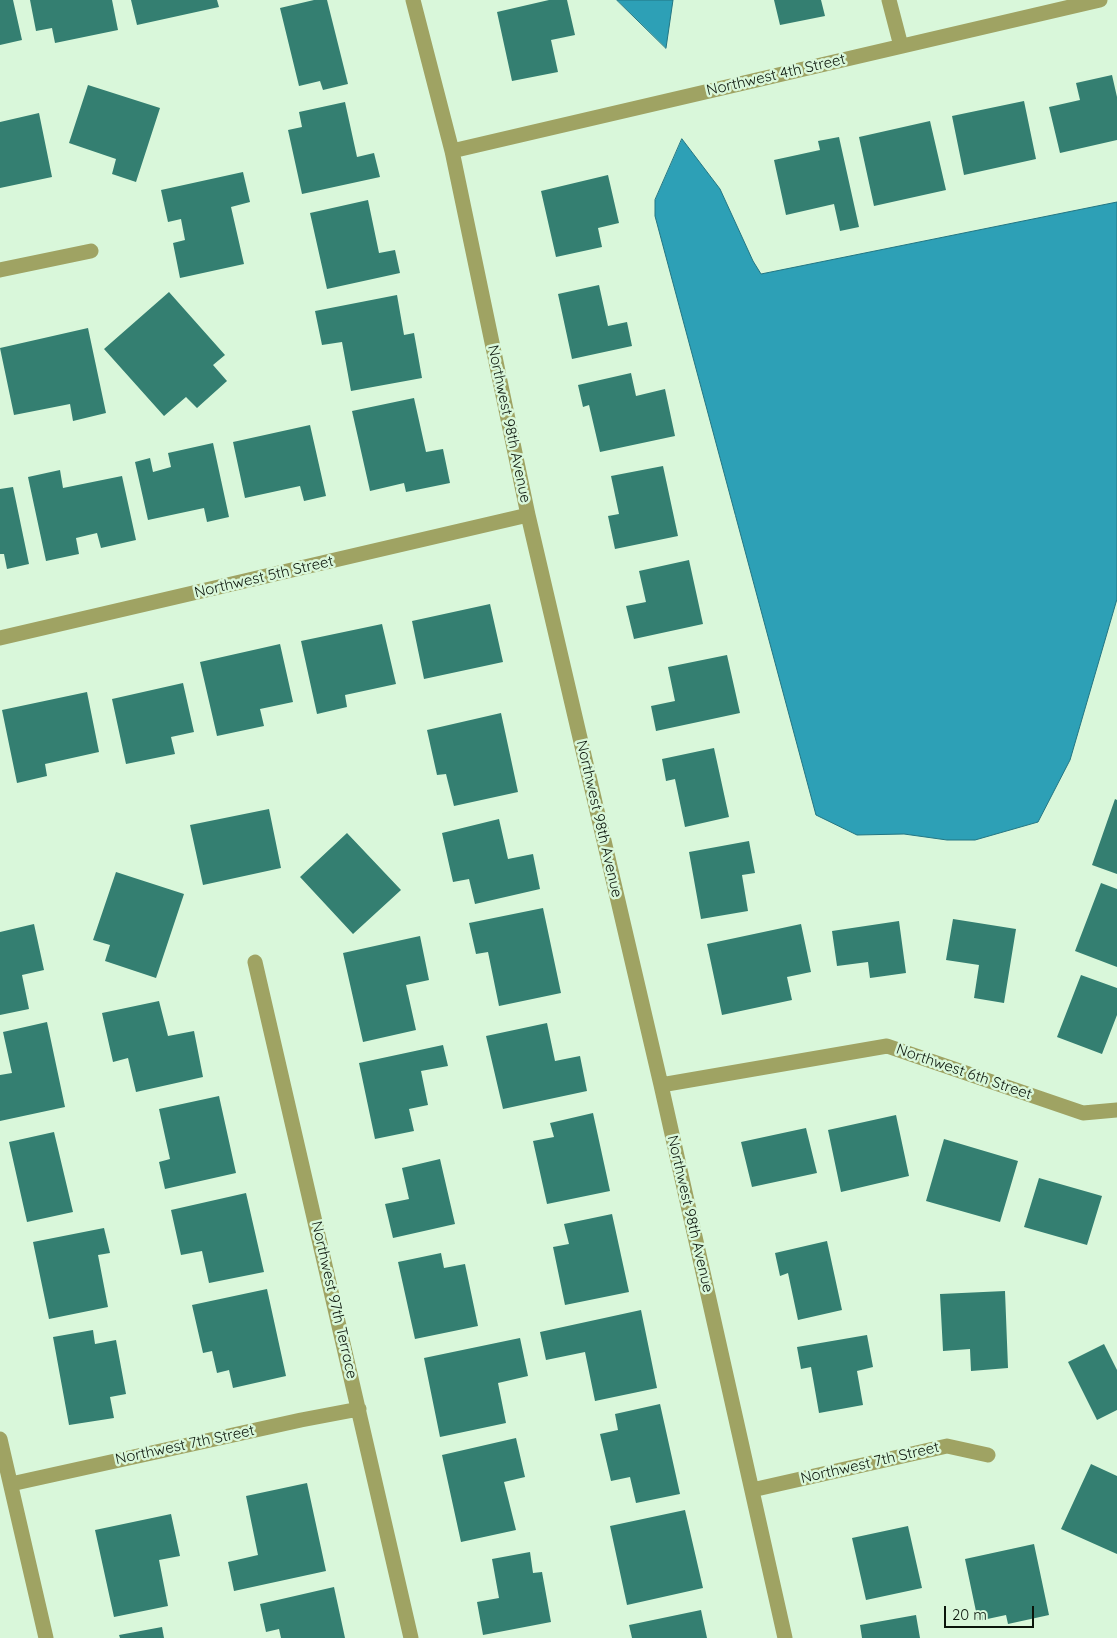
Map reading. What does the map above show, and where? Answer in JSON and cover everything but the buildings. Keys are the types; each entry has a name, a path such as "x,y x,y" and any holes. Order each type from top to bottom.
{"street":[{"name":"Northwest 98th Avenue","path":"413,0 452,152 528,515 661,1085 785,1638"},
{"path":"889,0 900,46"},
{"name":"Northwest 4th Street","path":"452,152 1100,0"},
{"path":"0,270 91,251"},
{"name":"Northwest 5th Street","path":"0,638 528,515"},
{"name":"Northwest 97th Terrace","path":"255,962 411,1638"},
{"name":"Northwest 6th Street","path":"661,1085 887,1046 1083,1113 1117,1110"},
{"name":"Northwest 7th Street","path":"11,1484 282,1424 359,1409"},
{"path":"0,1439 46,1638"},
{"name":"Northwest 7th Street","path":"752,1490 946,1446 988,1454"}],"water":[{"path":"617,0 673,0 666,48"},
{"path":"682,139 720,189 753,261 761,274 1117,202 1117,599 1070,760 1038,822 975,840 947,840 904,834 857,835 816,815 655,216 655,200"}]}
